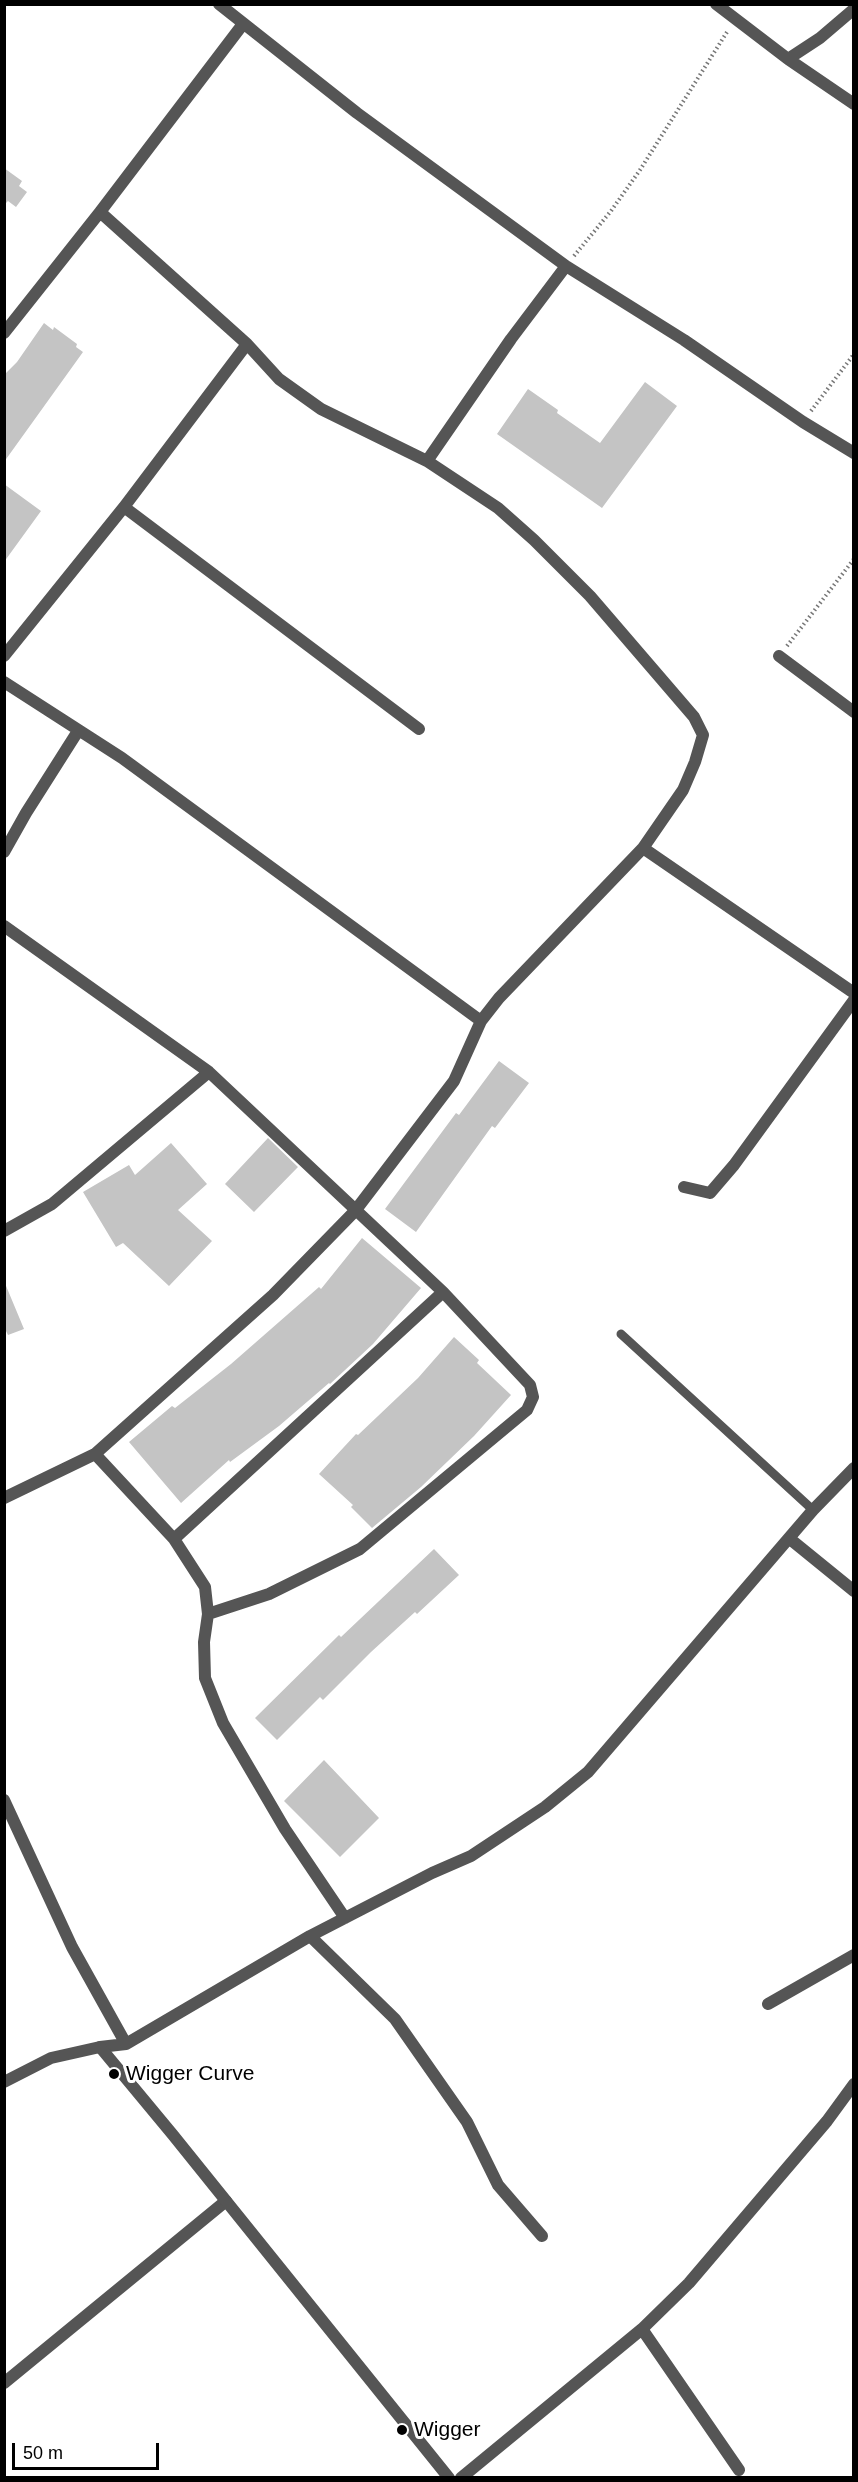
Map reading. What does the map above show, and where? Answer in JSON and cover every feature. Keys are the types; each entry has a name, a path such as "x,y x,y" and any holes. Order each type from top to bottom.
{"street":[{"path":"219,4 357,113 566,266 684,340 802,422 854,453"},
{"path":"716,4 788,59 854,104"},
{"path":"788,59 820,38 854,9"},
{"path":"4,333 100,212 243,24"},
{"path":"4,1498 95,1454 273,1295 355,1211 454,1081 481,1021 499,998 643,848 683,790 695,762 702,735 694,717 590,596 498,508 427,461 321,409 279,379 247,344 100,212"},
{"path":"427,461 511,339 566,266"},
{"path":"4,656 124,507 247,344"},
{"path":"124,507 419,729"},
{"path":"779,657 854,712"},
{"path":"4,682 122,758 481,1021"},
{"path":"4,852 78,730"},
{"path":"643,848 854,993"},
{"path":"4,926 209,1072 443,1292 530,1385 533,1397 527,1410 360,1549 269,1594 208,1614"},
{"path":"684,1186 710,1193 734,1165 854,1000"},
{"path":"4,1231 52,1204 209,1072"},
{"path":"174,1539 443,1292"},
{"path":"95,1454 174,1539 205,1587 208,1614 204,1642 205,1678 224,1723 285,1829 345,1917"},
{"path":"4,2082 51,2058 126,2044 310,1936 471,1856 545,1808 588,1772 813,1510 854,1468"},
{"path":"790,1539 854,1591"},
{"path":"4,1800 72,1947 126,2044"},
{"path":"310,1936 395,2019 467,2122 498,2185 542,2236"},
{"path":"768,2004 854,1954"},
{"path":"100,2048 449,2478"},
{"path":"461,2478 642,2329 689,2283 827,2121 854,2084"},
{"path":"4,2384 226,2202"},
{"path":"642,2329 739,2470"}],"lane":[{"path":"621,1334 813,1510"}],"path":[{"path":"566,266 640,170 736,19"},
{"path":"802,422 854,354"},
{"path":"779,657 854,559"}],"building":[{"path":"4,168 22,181 19,186 27,192 16,207 8,201 4,205"},
{"path":"44,323 53,330 54,327 77,344 76,347 83,352 4,462 4,375 17,362"},
{"path":"645,382 677,406 602,508 497,434 528,389 558,410 557,413 600,443"},
{"path":"4,484 41,511 4,562"},
{"path":"499,1061 529,1083 495,1128 492,1126 416,1232 385,1209 456,1113 459,1115"},
{"path":"268,1138 298,1167 254,1212 225,1184"},
{"path":"171,1143 207,1184 178,1210 212,1241 169,1286 123,1243 116,1247 83,1192 129,1165 135,1175"},
{"path":"362,1238 421,1288 373,1344 330,1384 279,1426 230,1462 229,1460 181,1503 129,1442 172,1406 175,1408 231,1364 319,1287 321,1289"},
{"path":"4,1281 24,1329 8,1335 4,1327"},
{"path":"454,1337 479,1360 477,1363 511,1395 474,1436 421,1487 372,1528 351,1507 353,1505 319,1474 356,1434 358,1435 418,1378"},
{"path":"434,1549 459,1575 371,1652 323,1700 320,1697 277,1740 255,1718 339,1635 341,1637"},
{"path":"324,1760 379,1818 340,1857 284,1801"}],"place":[{"name":"Wigger Curve","path":"114,2074"},
{"name":"Wigger","path":"402,2430"}]}
